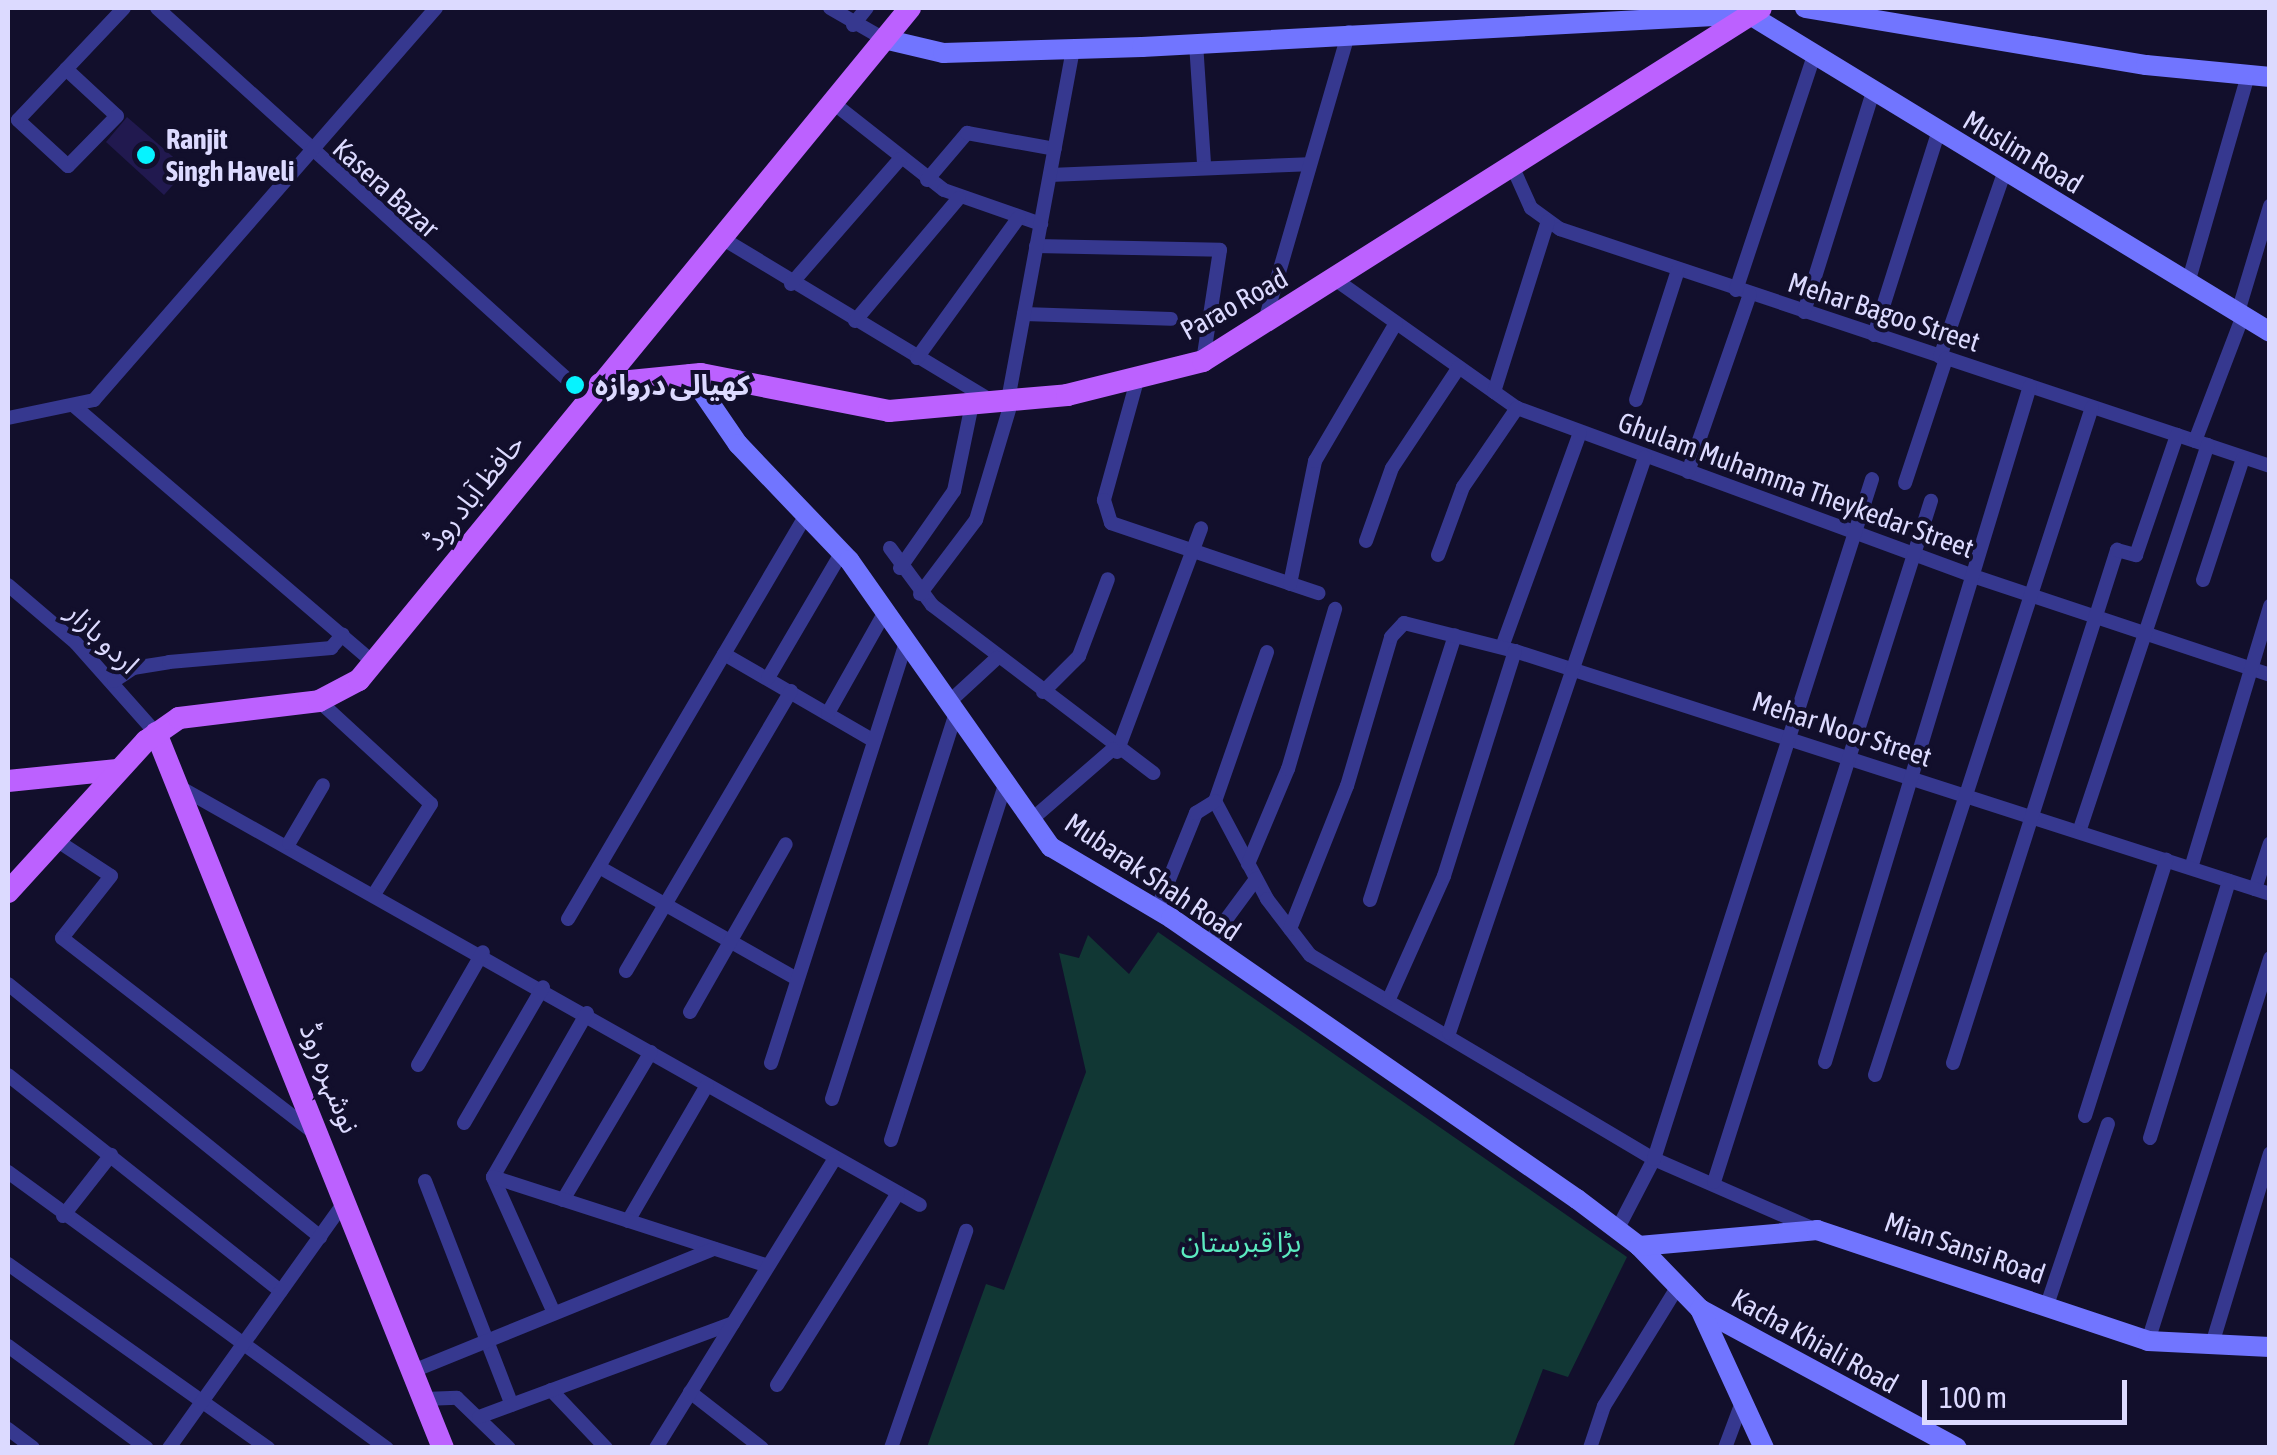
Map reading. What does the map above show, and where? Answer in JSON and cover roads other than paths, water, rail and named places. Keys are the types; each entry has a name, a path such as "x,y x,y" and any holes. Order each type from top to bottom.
{"main road":[{"name":"حافظ آباد روڈ","path":"8,892 53,838 156,733 206,710 319,701 340,694 372,662 910,8"},
{"name":"Parao Road","path":"594,391 690,374 890,412 996,401 1138,377 1202,361 1513,168 1750,10"},
{"name":"نوشہرہ روڈ","path":"156,733 183,789 443,1448"},
{"path":"8,780 117,770"}],"street":[{"path":"66,69 117,116 68,166 18,120 66,69 124,8"},
{"name":"Kasera Bazar","path":"157,8 309,153 594,391"},
{"path":"8,418 94,400 436,8"},
{"path":"830,8 853,25 884,39 942,52 1196,43 1750,10"},
{"path":"853,25 867,8"},
{"path":"1804,8 2270,77"},
{"name":"Muslim Road","path":"1750,10 1938,133 2270,332"},
{"path":"1264,325 1308,164 1350,32"},
{"path":"1196,43 1204,164"},
{"path":"900,568 954,491 996,401 1024,314 1072,48"},
{"path":"1688,472 1814,55"},
{"path":"2188,283 2248,75"},
{"path":"1804,312 1873,92"},
{"path":"832,102 928,180 960,198 1042,224"},
{"path":"928,180 967,133 1055,149"},
{"path":"1874,335 1938,133"},
{"path":"791,284 900,159"},
{"path":"1050,174 1204,164 1308,164"},
{"path":"1494,392 1548,221 1531,208 1513,168"},
{"path":"1905,483 2004,173"},
{"path":"855,322 960,198"},
{"path":"2079,832 2146,634 2270,206"},
{"path":"917,358 1019,217"},
{"name":"Mehar Bagoo Street","path":"1548,221 1678,270 2270,466"},
{"path":"720,237 791,284 996,401"},
{"path":"1036,246 1220,250 1202,361"},
{"path":"1636,400 1678,270"},
{"name":"Ghulam Muhamma Theykedar Street","path":"1336,280 1517,408 1973,576 2270,675"},
{"path":"1024,314 1171,319"},
{"path":"1290,584 1316,461 1396,323"},
{"path":"1366,541 1392,468 1458,367"},
{"name":"Mubarak Shah Road","path":"690,374 738,444 842,552 1051,847 1208,944 1617,1230 1639,1246 1700,1309"},
{"path":"1138,377 1105,513 1122,528 1318,593"},
{"path":"1825,1062 1916,778 2030,386"},
{"path":"920,594 976,520 996,401"},
{"path":"73,405 372,662"},
{"path":"1875,1075 2092,406"},
{"path":"1438,555 1463,487 1517,408"},
{"path":"1390,999 1444,876 1509,649 1580,433"},
{"path":"1953,1063 2117,550 2136,555 2177,435"},
{"path":"1449,1033 1646,456"},
{"path":"2204,580 2243,458"},
{"path":"1617,1230 1654,1160 1784,736 1872,480"},
{"path":"1714,1182 1846,756 1931,501"},
{"path":"568,919 808,514"},
{"path":"1031,820 1115,751 1201,528"},
{"path":"890,548 920,594 1115,751 1153,773"},
{"path":"768,678 842,552"},
{"path":"1042,692 1079,656 1108,579"},
{"name":"اردو بازار","path":"8,585 114,681 156,733"},
{"path":"2191,868 2270,606"},
{"path":"1248,864 1288,769 1335,610"},
{"path":"828,713 885,612"},
{"name":"Mehar Noor Street","path":"1290,929 1346,786 1397,626 1509,649 2262,892"},
{"path":"114,681 133,668 169,662 330,648 342,634"},
{"path":"1370,900 1454,635"},
{"path":"770,1064 906,642"},
{"path":"1157,910 1196,813 1215,801 1267,652"},
{"path":"724,654 874,741"},
{"path":"832,1099 952,708 997,658"},
{"path":"626,971 791,691"},
{"path":"319,701 432,804 375,894"},
{"path":"892,1140 1005,784"},
{"path":"289,843 323,785"},
{"path":"183,789 289,843 483,952 834,1160 920,1205"},
{"path":"1215,801 1256,880 1310,955 1449,1033 1654,1160 1714,1182 1817,1230"},
{"path":"53,838 111,876 62,938 322,1138"},
{"path":"2262,892 2270,843"},
{"path":"690,1012 786,844"},
{"path":"2086,1116 2166,860"},
{"path":"599,866 798,979"},
{"path":"1208,944 1256,880"},
{"path":"2150,1138 2229,881"},
{"path":"418,1065 483,952"},
{"path":"2148,1341 2270,958"},
{"path":"8,984 320,1237"},
{"path":"464,1122 543,988"},
{"path":"493,1177 586,1014"},
{"path":"563,1200 651,1052"},
{"path":"8,1075 281,1290"},
{"path":"628,1221 707,1085"},
{"path":"2047,1304 2108,1124"},
{"path":"2213,1340 2270,1152"},
{"path":"63,1216 112,1155"},
{"path":"656,1448 834,1160"},
{"path":"8,1172 63,1216 387,1448"},
{"path":"493,1177 768,1266"},
{"path":"493,1177 554,1313"},
{"path":"425,1181 512,1405"},
{"path":"777,1384 898,1194"},
{"path":"169,1448 346,1200"},
{"name":"Mian Sansi Road","path":"1639,1246 1817,1230 2148,1341 2213,1340 2270,1347"},
{"path":"891,1448 966,1231"},
{"path":"413,1371 714,1249"},
{"path":"8,1264 268,1448"},
{"path":"1590,1448 1604,1406 1677,1288"},
{"path":"1700,1309 1740,1405 1764,1448"},
{"name":"Kacha Khiali Road","path":"1700,1309 1957,1448"},
{"path":"479,1417 734,1323"},
{"path":"8,1346 146,1448"},
{"path":"552,1390 606,1448"},
{"path":"690,1392 762,1448"},
{"path":"424,1399 457,1398 509,1448"},
{"path":"1725,1448 1740,1405"},
{"path":"8,1429 34,1448"}],"place":[{"name":"Ranjit Singh Haveli","path":"146,155"},
{"name":"کھیالی دروازہ","path":"575,385"}],"park label":[{"name":"بڑا قبرستان","path":"1241,1242"}]}
